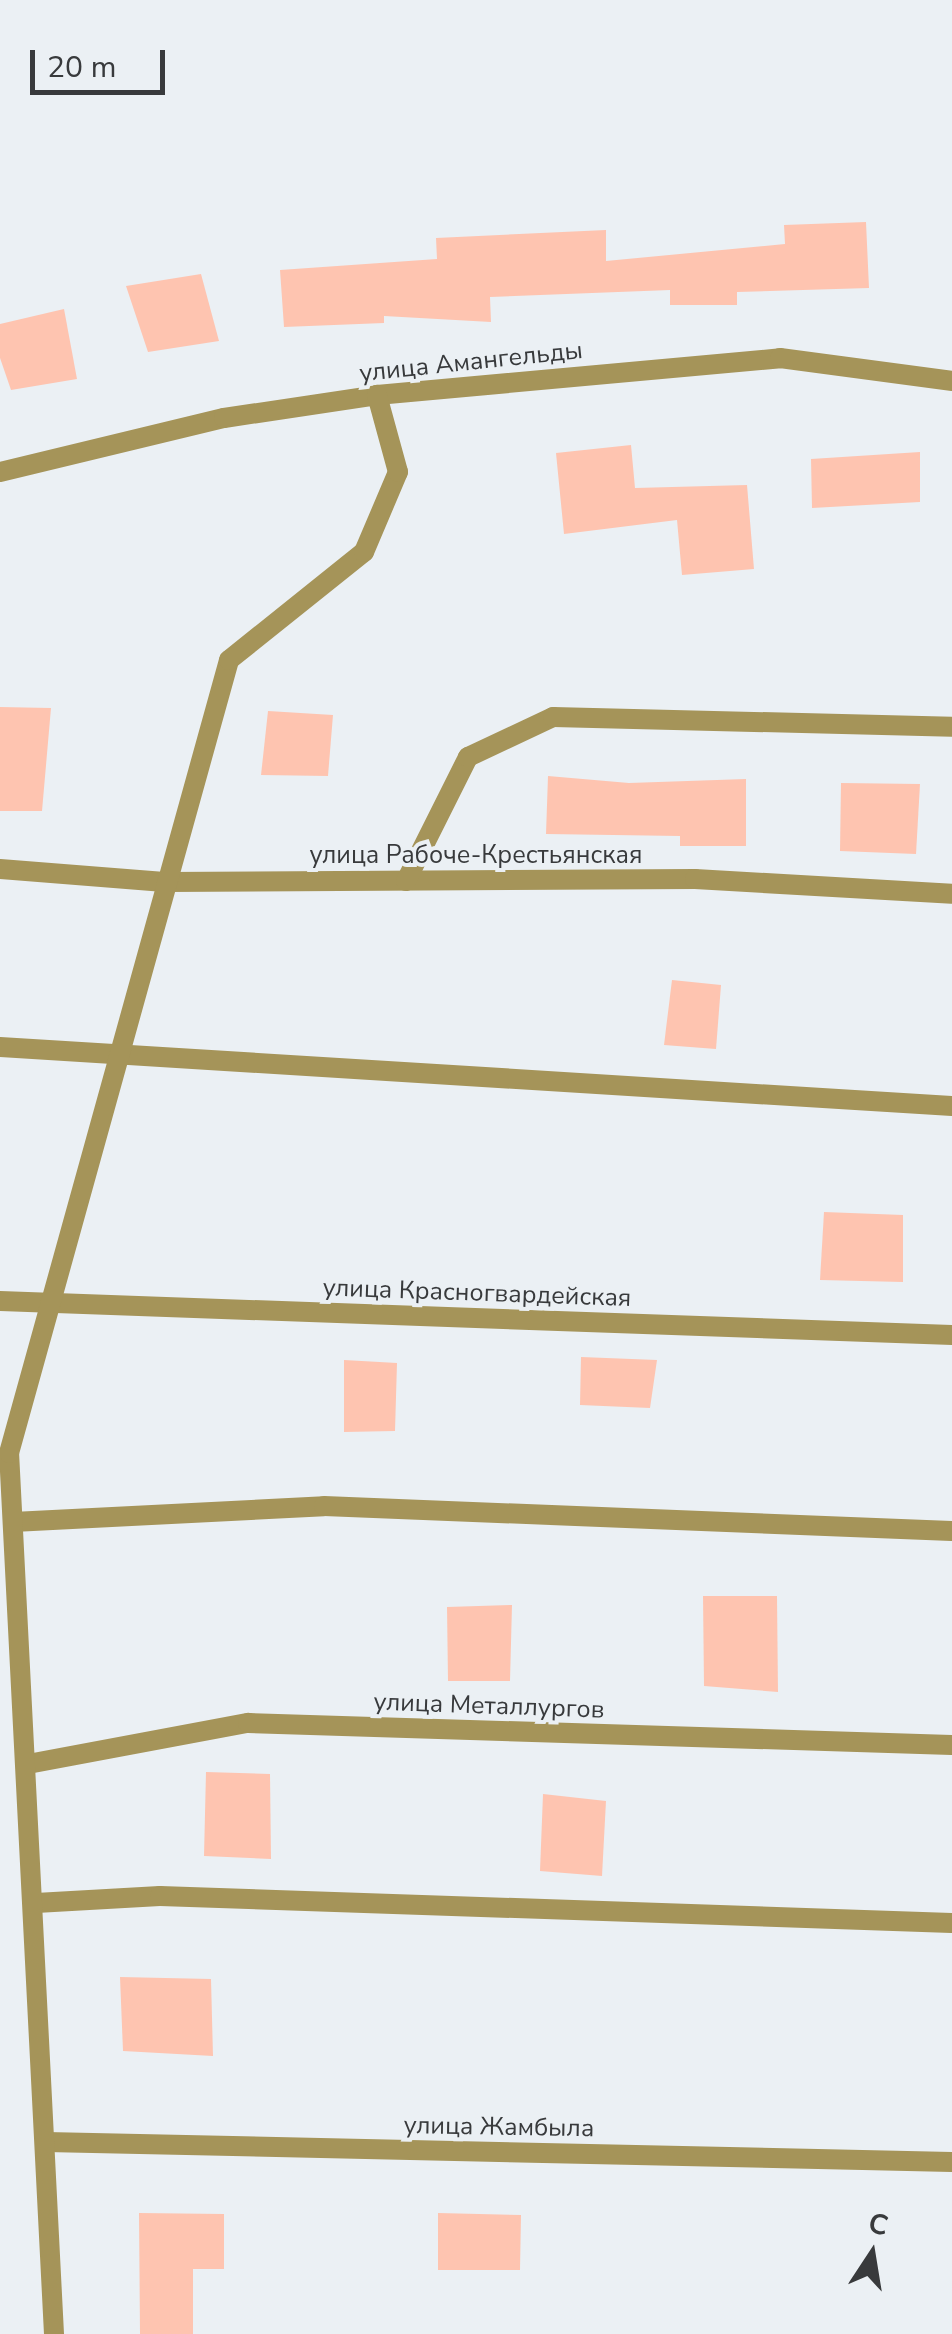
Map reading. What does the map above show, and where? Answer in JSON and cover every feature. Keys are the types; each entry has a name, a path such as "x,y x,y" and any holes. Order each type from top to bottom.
{"street":[{"name":"улица Амангельды","path":"0,472 224,418 377,395 780,358 952,380"},
{"path":"54,2334 36,1903 9,1454 229,660 364,552 398,472 377,395"},
{"path":"406,880 468,757 554,717 952,727"},
{"name":"улица Рабоче-Крестьянская","path":"0,869 167,882 695,879 952,894"},
{"path":"0,1047 118,1058 952,1106"},
{"name":"улица Красногвардейская","path":"0,1301 952,1336"},
{"path":"13,1522 324,1506 952,1531"},
{"name":"улица Металлургов","path":"28,1764 248,1723 952,1745"},
{"path":"36,1903 160,1896 952,1923"},
{"name":"улица Жамбыла","path":"46,2142 952,2162"}],"building":[{"path":"866,222 869,288 737,292 737,305 670,305 670,290 490,297 491,322 384,316 384,323 284,327 280,270 437,259 436,238 606,230 606,261 785,244 784,225"},
{"path":"201,274 219,341 148,352 126,286"},
{"path":"64,309 77,379 11,390 0,358 0,324"},
{"path":"631,445 635,488 747,485 754,569 682,575 677,520 564,534 556,453"},
{"path":"920,452 920,502 812,508 811,459"},
{"path":"0,707 51,708 42,811 0,811"},
{"path":"268,711 333,715 328,776 261,775"},
{"path":"548,776 629,783 746,779 746,846 680,846 680,836 546,834"},
{"path":"841,783 920,784 916,854 840,851"},
{"path":"672,980 721,985 716,1049 664,1045"},
{"path":"824,1212 903,1215 903,1282 820,1280"},
{"path":"581,1357 657,1360 650,1408 580,1405"},
{"path":"344,1360 397,1363 395,1431 344,1432"},
{"path":"703,1596 777,1596 778,1692 704,1686"},
{"path":"512,1605 510,1681 448,1681 447,1607"},
{"path":"206,1772 270,1774 271,1859 204,1856"},
{"path":"543,1794 606,1801 602,1876 540,1871"},
{"path":"120,1977 211,1979 213,2056 123,2051"},
{"path":"139,2213 224,2214 224,2269 193,2269 193,2334 140,2334"},
{"path":"438,2213 521,2215 520,2270 438,2270"}]}
